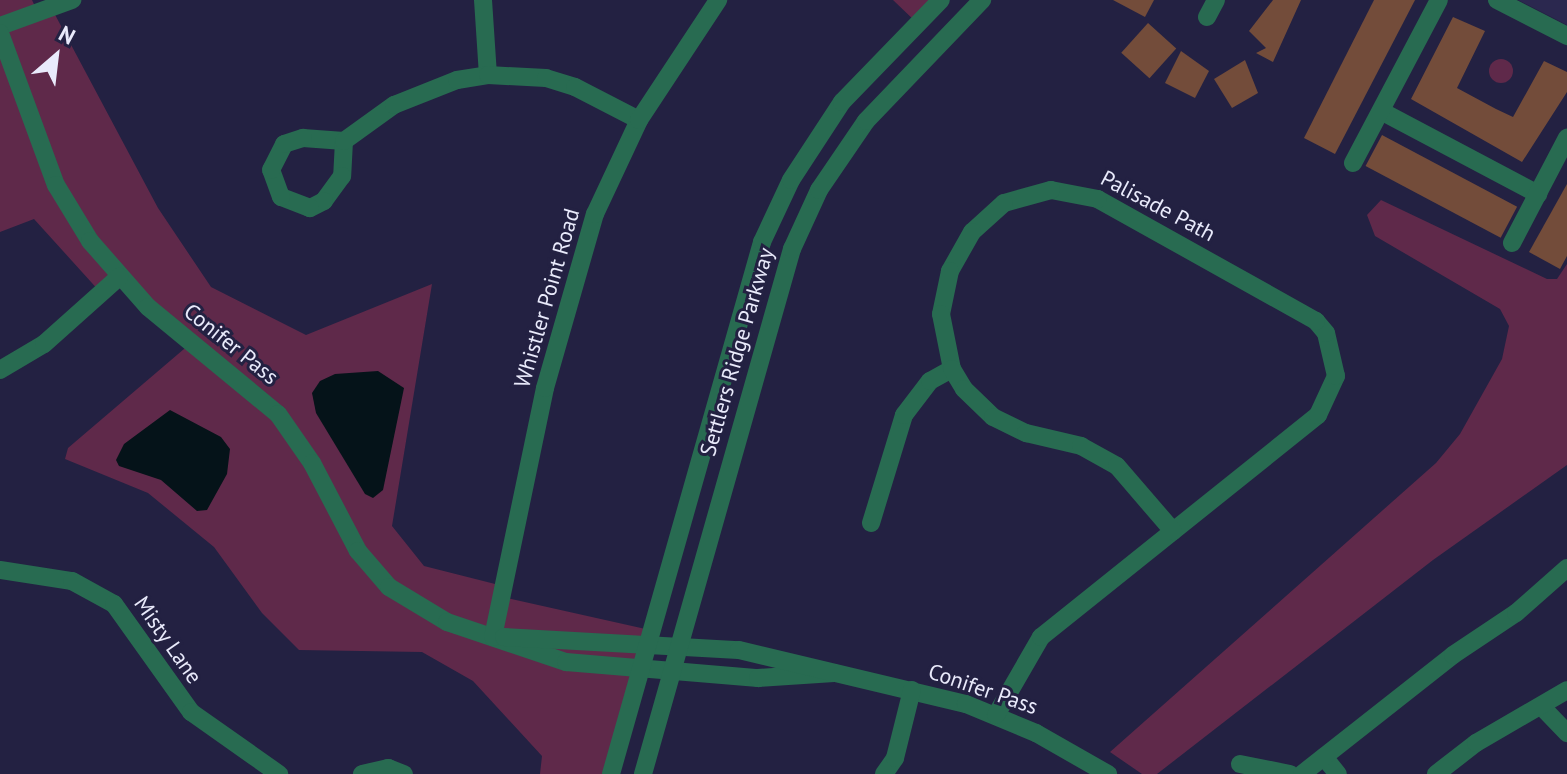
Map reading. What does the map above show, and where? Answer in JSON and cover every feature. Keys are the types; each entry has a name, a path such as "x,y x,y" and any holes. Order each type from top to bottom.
{"street":[{"path":"0,26 72,0"},
{"path":"483,0 488,75"},
{"name":"Whistler Point Road","path":"493,637 571,292 595,214 639,120 718,0"},
{"name":"Settlers Ridge Parkway","path":"611,774 751,277 776,210 842,102 941,0"},
{"name":"Settlers Ridge Parkway","path":"643,774 780,283 806,217 866,121 982,0"},
{"path":"1353,163 1439,0"},
{"path":"1497,0 1567,36"},
{"name":"Conifer Pass","path":"0,33 56,185 119,277 174,330 278,414 312,463 358,551 389,587 447,622 566,662 758,678 834,673"},
{"path":"344,141 342,176 324,201 310,208 281,197 271,170 284,144 303,138 344,141 394,105 457,80 488,75 546,78 575,87 639,120"},
{"path":"1381,111 1538,194"},
{"path":"1512,243 1567,138"},
{"name":"Palisade Path","path":"996,715 1041,637 1173,531 1328,404 1336,359 1316,321 1098,199 1051,190 1004,203 986,215 950,271 941,314 952,369 964,389 993,417 1026,433 1081,446 1117,466 1173,531"},
{"path":"0,370 44,344 119,277"},
{"path":"871,523 904,415 923,387 952,369"},
{"path":"1302,774 1516,613 1567,568"},
{"name":"Misty Lane","path":"0,570 72,581 114,604 191,712 279,774"},
{"name":"Conifer Pass","path":"493,637 540,636 739,650 912,690 996,715 1108,774"},
{"path":"884,774 895,758 912,690"},
{"path":"1436,774 1476,743 1543,708 1567,690"},
{"path":"1543,708 1567,733"},
{"path":"1324,757 1338,774"},
{"path":"1240,764 1290,774"},
{"path":"362,774 388,768 404,774"}],"shaded area":[{"path":"0,0 32,0 38,13 52,9 158,208 211,287 306,335 432,284 392,526 424,566 503,586 502,597 650,630 611,774 540,774 542,756 473,681 422,652 299,650 262,613 214,547 148,493 65,459 68,448 191,343 119,277 101,293 34,219 0,232"},
{"path":"893,0 941,0 917,23"},
{"path":"1518,0 1567,0 1567,25"},
{"path":"1501,59 1512,66 1513,71 1506,82 1501,83 1490,76 1489,71 1496,60"},
{"path":"1381,200 1547,279 1557,279 1567,264 1567,465 1433,560 1157,774 1142,774 1110,752 1436,463 1460,434 1502,359 1509,326 1500,309 1375,236 1367,215"},
{"path":"378,371 404,388 383,490 373,498 365,494 316,413 312,393 320,381 335,374"},
{"path":"170,410 221,437 230,449 227,474 207,510 197,511 161,480 119,466 116,460 124,444"}],"building":[{"path":"1113,0 1154,0 1145,17"},
{"path":"1273,0 1301,0 1273,62 1256,53 1266,48 1249,31"},
{"path":"1374,0 1415,0 1335,154 1304,138"},
{"path":"1453,17 1485,31 1457,88 1496,109 1513,117 1544,61 1567,72 1567,92 1522,162 1411,99"},
{"path":"1148,23 1176,48 1149,78 1121,53"},
{"path":"1181,51 1209,71 1195,98 1165,83"},
{"path":"1245,60 1258,93 1232,108 1214,79"},
{"path":"1382,135 1517,207 1501,238 1366,166"},
{"path":"1567,184 1567,256 1560,269 1529,252"}]}
